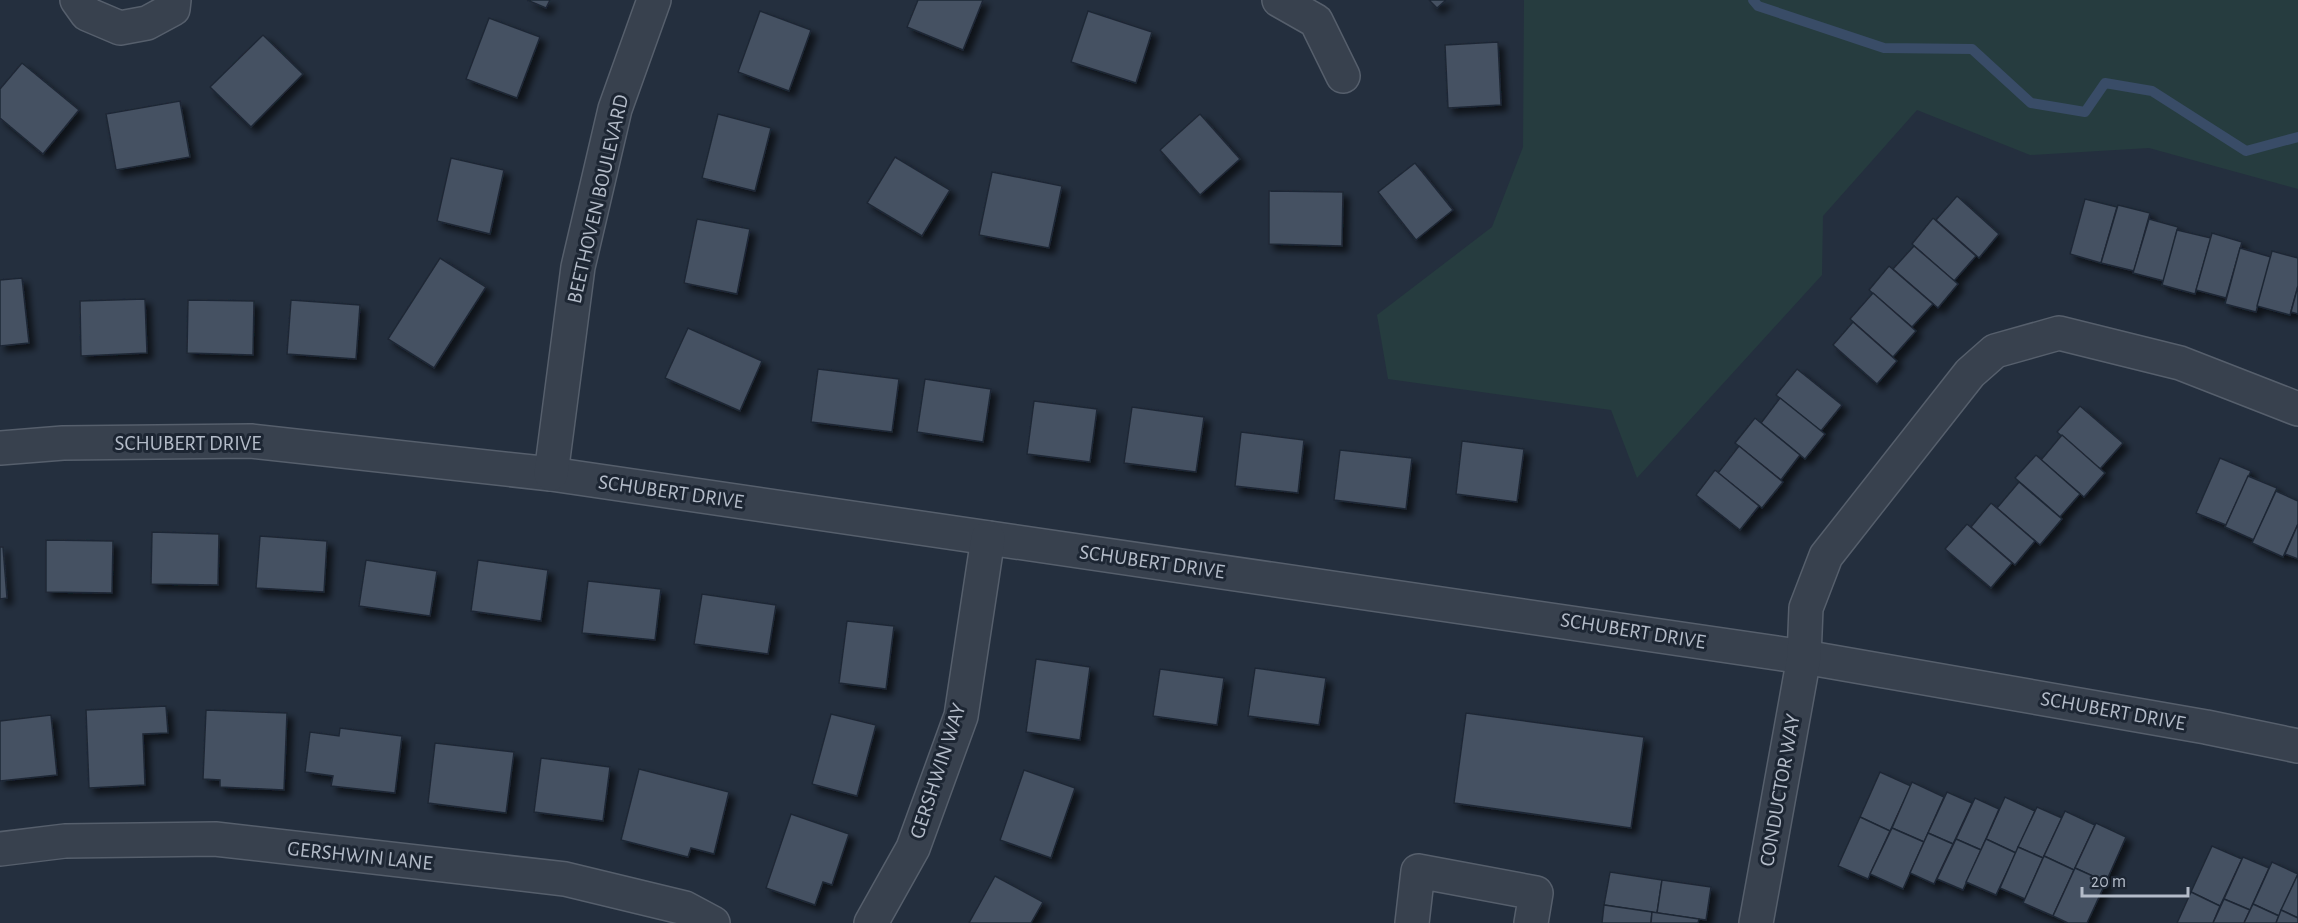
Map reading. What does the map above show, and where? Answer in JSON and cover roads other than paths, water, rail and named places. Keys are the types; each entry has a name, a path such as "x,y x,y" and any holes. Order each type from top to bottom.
{"street":[{"path":"77,0 87,14 120,28 147,23 172,9 174,0"},
{"name":"BEETHOVEN BOULEVARD","path":"551,474 578,267 615,109 654,0"},
{"path":"1279,0 1316,21 1342,76"},
{"name":"CONDUCTOR WAY","path":"1756,923 1804,657 1806,608 1826,556 1970,374 1995,351 2059,333 2180,363 2298,409"},
{"name":"SCHUBERT DRIVE","path":"0,448 63,443 251,441 551,474 1804,657 2194,725 2298,746"},
{"name":"GERSHWIN WAY","path":"871,923 913,848 961,716 988,538"},
{"name":"GERSHWIN LANE","path":"0,849 65,841 226,841 565,879 685,908 713,923"},
{"path":"1412,923 1418,871 1536,893 1531,923"}],"waterway":[{"path":"1753,0 1758,6 1884,48 1972,49 2031,103 2085,112 2105,83 2152,91 2246,151 2298,137"}]}
